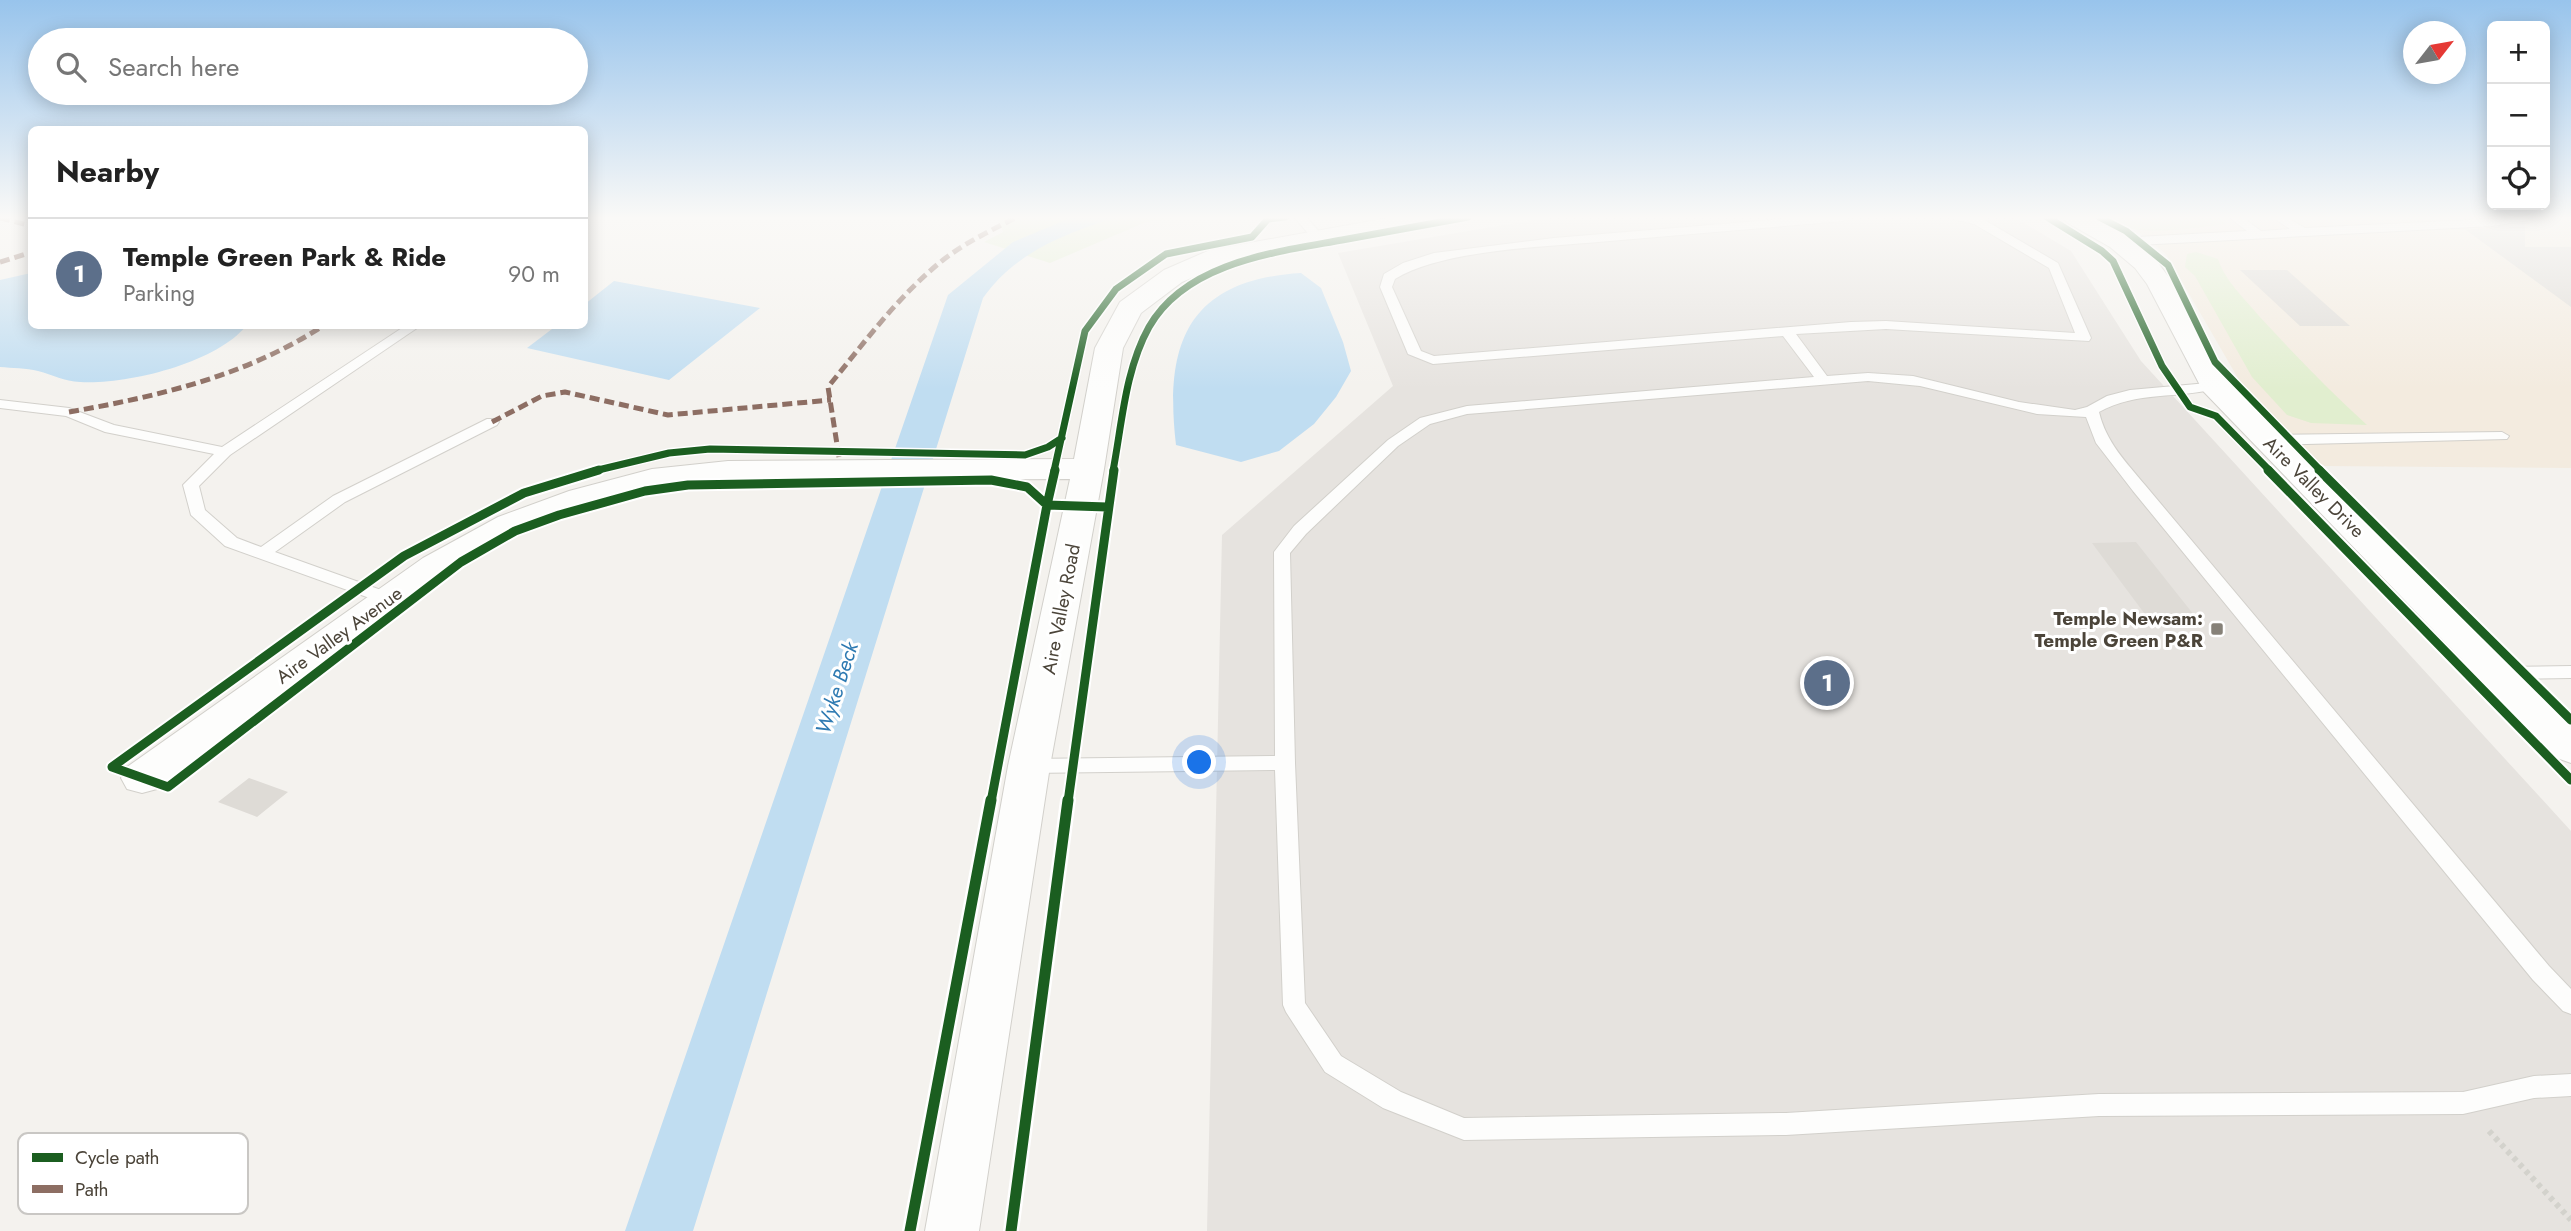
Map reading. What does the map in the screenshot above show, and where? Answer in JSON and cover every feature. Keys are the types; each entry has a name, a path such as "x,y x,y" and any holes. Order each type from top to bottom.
{"street":[{"name":"Aire Valley Road","path":"952,1231 1029,766 1088,469 1109,348 1130,308 1177,274"},
{"name":"Aire Valley Drive","path":"2153,274 2214,385 2571,748"},
{"name":"Aire Valley Avenue","path":"142,778 435,566 510,524 581,498 652,479 728,471 1088,469"}],"lane":[{"path":"1393,274 1389,277 1386,287 1415,354 1433,360 1886,325 2084,338 2058,274"},
{"path":"388,599 231,542 197,512 191,485 225,452 410,329"},
{"path":"1787,331 1823,380"},
{"path":"2214,385 2199,390 2130,394 2108,399 2092,412 2078,414 2045,411 1926,382 1898,378 1823,380 1467,410 1425,421 1392,443 1300,530 1282,552 1285,762 1294,1005 1334,1064 1392,1100 1464,1129 1786,1124 2099,1105 2463,1103 2534,1087 2571,1084"},
{"path":"0,404 69,411 110,429 225,452"},
{"path":"2092,412 2098,433 2139,488 2541,973 2571,1004"},
{"path":"263,553 339,499 492,422"},
{"path":"2268,440 2502,436"},
{"path":"2497,673 2571,672"},
{"path":"1029,766 1285,762"}],"path":[{"path":"2463,1103 2571,1220"}],"shaded area":[{"path":"1347,274 2086,274 2141,361 2571,831 2571,1231 1207,1231 1222,535 1393,386"},
{"path":"2178,274 2571,274 2571,468 2321,466 2239,380"}],"green space":[{"path":"2193,274 2225,274 2259,316 2367,425 2311,423 2287,415 2252,377"}],"water":[{"path":"28,274 28,329 243,329 214,351 193,361 122,380 74,381 33,370 0,367 0,280"},
{"name":"Wyke Beck","path":"973,274 1004,274 983,298 693,1231 625,1231 948,295"},
{"path":"1303,274 1321,288 1343,342 1351,371 1336,397 1314,424 1279,451 1241,462 1176,445 1173,409 1175,376 1180,348 1192,323 1209,304 1232,288 1263,278"},
{"path":"614,281 760,308 669,380 527,348 552,329 588,329 588,302"}],"building":[{"path":"2245,274 2292,274 2350,326 2300,326"},
{"path":"2527,274 2571,274 2571,307"},
{"path":"2136,542 2194,615 2147,617 2092,543"},
{"path":"249,778 288,792 257,817 218,802"}],"marked path":[{"path":"839,457 828,387 882,321 927,274"},
{"path":"69,412 136,400 234,373 265,360 318,329"},
{"path":"492,422 542,396 565,392 668,415 831,400"}],"cycle path":[{"path":"1107,507 1047,505 1085,331 1116,289 1137,274"},
{"path":"1011,1231 1107,507 1134,359 1150,325 1170,301 1207,274"},
{"path":"2119,274 2162,366 2190,407 2216,416 2571,780"},
{"path":"2173,274 2215,362 2256,407 2571,720"},
{"path":"910,1231 1047,505 1034,491 1010,482 981,480 688,485 645,491 559,515 515,531 461,562 168,787 112,767 404,556 524,493 605,468 669,453 710,449 1025,455 1048,447 1062,438"}],"place":[{"name":"Temple Newsam: Temple Green P&R","path":"2217,629"},
{"name":"Temple Green Park & Ride","path":"1827,683"}]}
